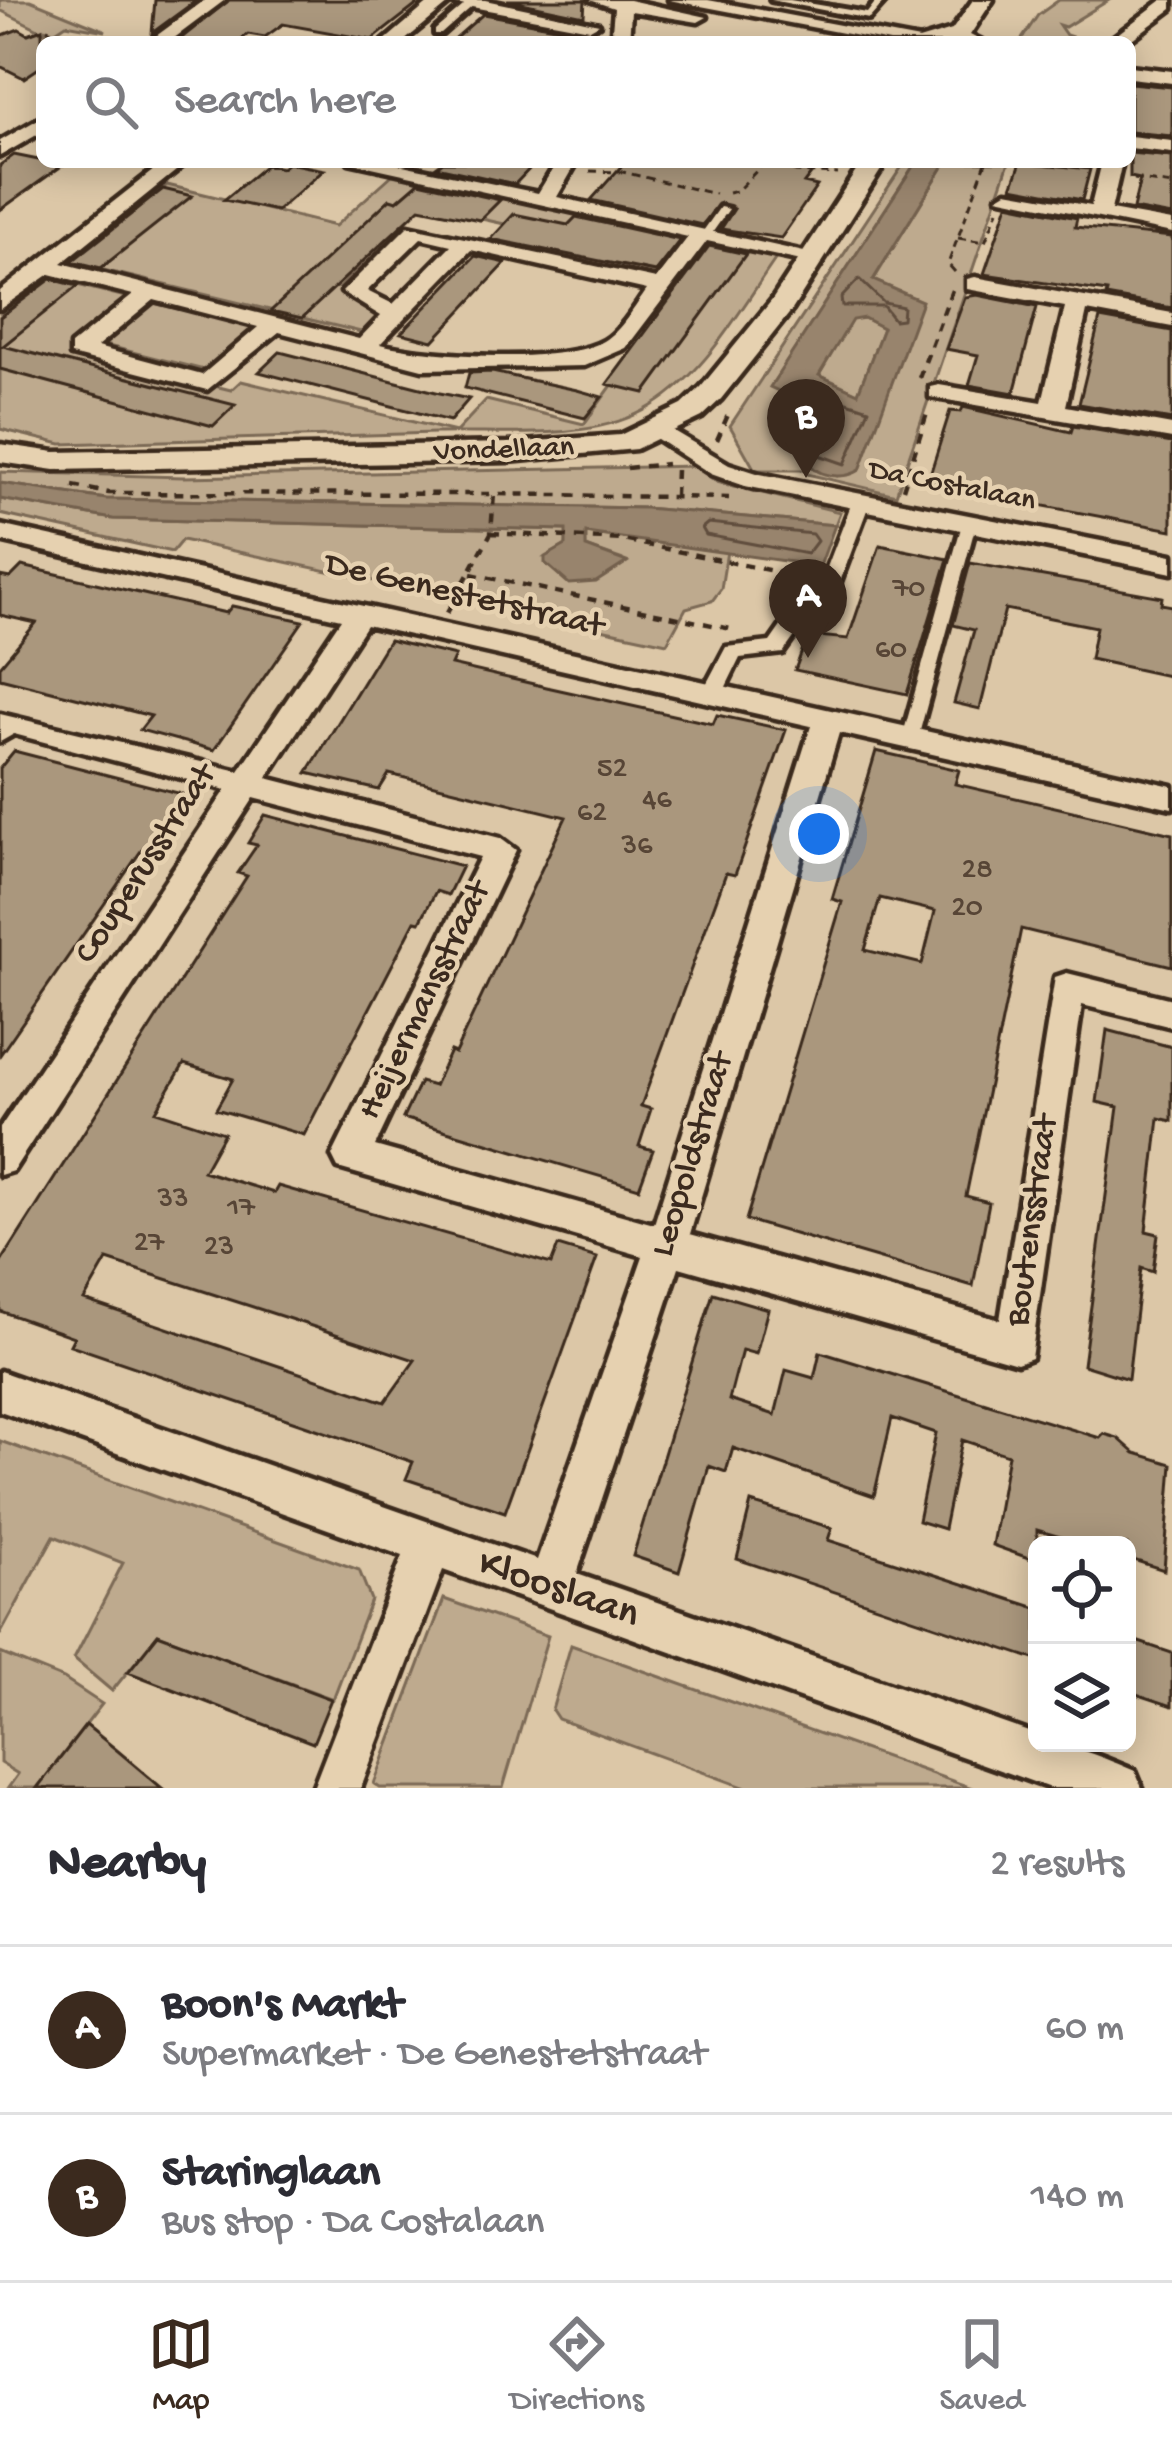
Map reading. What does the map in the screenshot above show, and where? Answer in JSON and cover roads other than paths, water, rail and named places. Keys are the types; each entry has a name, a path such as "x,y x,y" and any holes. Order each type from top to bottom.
{"street":[{"path":"165,36 216,0"},
{"path":"399,36 442,0"},
{"path":"599,0 738,19 805,36"},
{"path":"678,0 720,3 891,36"},
{"path":"967,36 983,0"},
{"path":"464,2 590,24"},
{"path":"1124,36 1172,2"},
{"path":"620,36 623,4"},
{"path":"1136,58 1172,62"},
{"path":"1136,73 1172,77"},
{"path":"0,125 34,127"},
{"path":"0,150 34,127"},
{"path":"1136,143 1172,147"},
{"path":"0,302 169,168"},
{"path":"387,168 811,256"},
{"path":"544,201 564,168"},
{"name":"Vondellaan","path":"0,453 55,461 546,450 626,442 660,430 711,393 783,304 870,168"},
{"path":"1100,212 1111,168"},
{"path":"1007,197 1172,227"},
{"path":"395,315 353,292 416,231 663,287"},
{"path":"46,266 422,362 584,359 619,343 704,234"},
{"path":"363,348 466,242"},
{"path":"975,284 1172,320"},
{"path":"147,295 79,350 207,383 274,325"},
{"path":"1052,412 1077,302"},
{"path":"932,394 1172,432"},
{"name":"Da Costalaan","path":"660,430 734,476 1172,564"},
{"path":"712,694 733,652 776,648 791,627 816,622 861,502"},
{"name":"De Genestetstraat","path":"0,533 1172,797"},
{"name":"Couperusstraat","path":"0,1159 358,614"},
{"name":"Leopoldstraat","path":"550,1587 668,1245 827,720"},
{"path":"0,731 8,722 248,783"},
{"name":"Heijermansstraat","path":"248,783 500,850 351,1156 668,1245"},
{"name":"Boutensstraat","path":"668,1245 1017,1344 1067,987 1172,1013"},
{"name":"Klooslaan","path":"0,1390 429,1547 1118,1788"},
{"path":"337,1788 429,1547"}],"lane":[{"path":"775,0 869,16 882,0"},
{"path":"438,32 464,2"},
{"path":"704,234 724,209"},
{"path":"910,738 969,524"}],"water":[{"path":"912,168 942,168 873,280 922,301 860,470 838,476 811,465 807,458 820,410 770,387","holes":["864,318 883,328 858,393 819,375 852,320"]},
{"path":"0,483 106,499 645,508 835,525 820,566 586,533 586,547 627,562 596,582 569,584 545,563 545,557 566,545 566,530 113,519 0,499"}],"place":[{"name":"Staringlaan","path":"806,478"},
{"name":"Boon's Markt","path":"808,658"}]}
